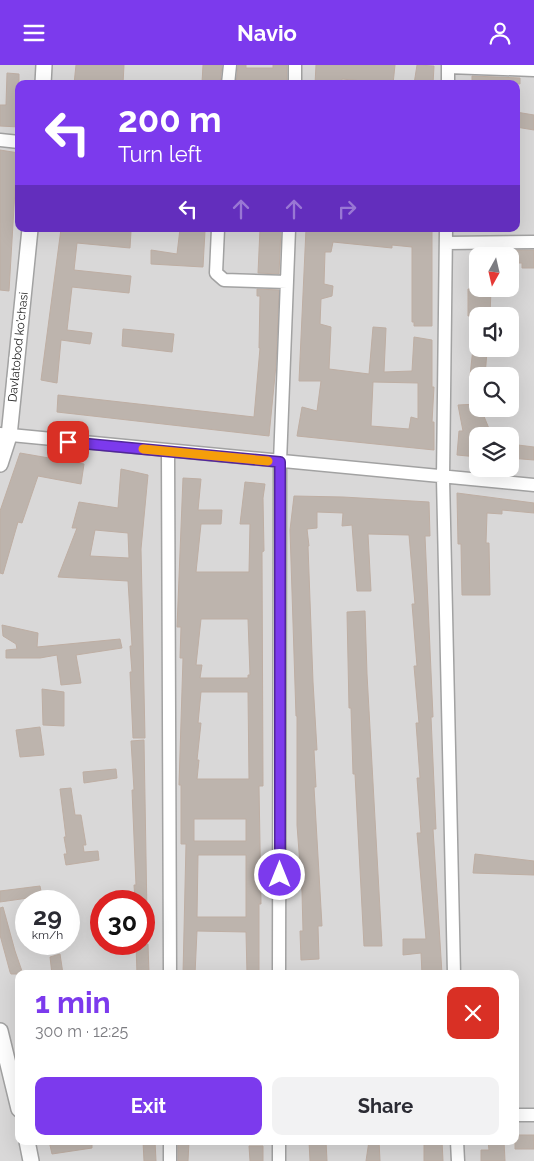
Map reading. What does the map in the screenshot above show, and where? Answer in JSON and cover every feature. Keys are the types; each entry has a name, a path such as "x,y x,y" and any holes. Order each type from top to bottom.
{"street":[{"path":"43,80 44,65"},
{"path":"228,80 230,65"},
{"path":"295,65 295,80"},
{"path":"448,80 448,66 534,70"},
{"path":"0,141 15,142"},
{"name":"Davlatobod ko'chasi","path":"0,464 30,232"},
{"path":"218,232 216,273 224,280 287,282"},
{"path":"279,970 280,462 289,232"},
{"path":"446,232 443,478 454,970"},
{"path":"446,243 534,242"},
{"path":"4,435 443,478 534,485"},
{"path":"168,451 170,970"},
{"path":"0,1031 15,1093"},
{"path":"519,1115 534,1115"},
{"path":"28,1145 31,1161"},
{"path":"170,1145 170,1161"},
{"path":"279,1145 279,1161"},
{"path":"457,1145 458,1161"}],"shaded area":[{"path":"0,65 534,65 534,1161 0,1161"}],"building":[{"path":"76,65 124,65 123,80 74,80"},
{"path":"203,65 222,65 220,80 202,80"},
{"path":"238,65 246,65 246,68 273,68 273,65 287,65 287,80 236,80"},
{"path":"316,65 395,65 393,80 315,80"},
{"path":"417,65 434,66 433,80 415,80"},
{"path":"7,73 19,74 19,80 15,80 15,127 0,126 0,105 6,105"},
{"path":"472,76 520,78 520,80 472,80"},
{"path":"520,113 534,115 534,130 520,128"},
{"path":"0,150 15,152 15,190 9,291 0,290"},
{"path":"61,232 131,232 130,248 77,243 74,270 131,276 129,293 72,287 67,330 92,333 90,344 61,340 57,383 41,380"},
{"path":"180,232 205,232 203,267 151,264 151,250 177,254"},
{"path":"260,232 281,232 279,274 258,273"},
{"path":"306,232 432,232 432,326 414,326 414,322 412,322 412,247 392,245 392,248 333,242 331,252 325,252 324,284 333,286 332,296 321,299 320,324 331,327 329,369 369,374 373,327 386,328 384,372 412,371 414,337 432,340 434,450 297,436 302,407 317,411 321,381 299,381","holes":["373,382 418,383 418,419 411,417 409,429 371,426"]},
{"path":"519,250 534,250 534,268 522,268 522,263 519,263"},
{"path":"257,289 279,290 276,365 269,436 57,412 58,395 254,417 260,348 260,296 257,296"},
{"path":"468,289 469,297 491,297 490,307 469,307 468,316"},
{"path":"123,329 174,334 172,352 122,346"},
{"path":"472,357 487,357 486,367 471,367"},
{"path":"469,404 469,417 484,417 488,427 469,427 469,456 457,455 459,431 463,431 458,405"},
{"path":"519,445 534,447 534,460 519,459"},
{"path":"20,453 84,464 81,484 38,476 22,523 18,522 3,574 0,573 0,511"},
{"path":"121,469 148,475 141,549 145,738 133,738 130,672 132,672 130,646 132,646 128,581 58,577 77,528 72,528 79,502 118,508","holes":["95,530 128,533 129,558 90,556"]},
{"path":"183,478 201,479 198,510 222,510 221,524 201,524 196,572 249,572 250,524 240,524 245,482 265,484 263,498 264,551 262,552 263,786 259,786 261,904 259,904 259,970 247,970 246,932 197,931 195,970 183,970 186,844 181,844 181,785 179,785 183,658 180,658 181,627 177,627","holes":["201,619 248,619 250,675 248,675 248,678 200,678 202,665 196,665","201,692 248,692 249,779 197,779 201,723 198,723","194,819 246,819 246,841 194,841","198,855 246,855 246,917 197,917"]},
{"path":"457,493 534,503 534,513 502,510 502,514 487,513 486,543 489,543 490,595 462,595"},
{"path":"294,496 429,502 430,536 425,536 433,717 431,717 436,829 433,829 442,970 422,970 421,953 403,955 403,939 426,939 417,833 421,833 416,723 419,723 414,666 417,666 412,604 415,604 409,535 368,534 371,591 357,591 352,525 342,526 343,513 317,512 317,528 307,529 317,750 314,750 316,787 314,787 322,926 318,926 319,959 301,960 300,931 303,931 297,825 297,716 290,530"},
{"path":"365,611 382,946 364,946 355,774 353,774 351,708 349,708 347,612"},
{"path":"2,625 38,633 37,647 120,639 122,648 76,655 81,683 61,685 57,655 40,658 6,658 6,650 17,649 16,644 3,636"},
{"path":"42,689 64,692 64,726 43,725"},
{"path":"40,727 44,755 20,757 16,730"},
{"path":"144,740 147,890 134,890 134,885 136,885 132,790 134,790 131,741"},
{"path":"116,769 117,778 84,783 83,772"},
{"path":"71,788 75,815 81,815 86,845 83,845 84,852 98,851 99,860 66,865 64,854 67,854 64,837 66,837 60,789"},
{"path":"475,854 534,861 534,875 473,873"},
{"path":"40,886 41,890 15,890 15,900 0,902 0,891"},
{"path":"3,907 15,955 22,970 15,970 15,974 10,972 0,935 0,908"},
{"path":"60,955 62,970 52,970 50,957"},
{"path":"136,955 148,955 149,970 137,970"},
{"path":"519,1135 534,1135 534,1149 515,1149 515,1145 519,1145"},
{"path":"50,1145 92,1145 92,1148 52,1154"},
{"path":"143,1145 155,1145 156,1161 144,1161"},
{"path":"178,1145 189,1145 188,1161 178,1161"},
{"path":"309,1145 326,1145 327,1161 310,1161"},
{"path":"368,1145 379,1145 380,1161 366,1161"},
{"path":"424,1145 442,1145 443,1161 424,1161"},
{"path":"488,1145 504,1145 505,1161 481,1161 481,1150 489,1150"},
{"path":"249,1146 263,1146 263,1161 250,1161"}],"slow traffic":[{"path":"143,449 268,461"}],"route":[{"path":"68,442 280,462 280,875"}]}
